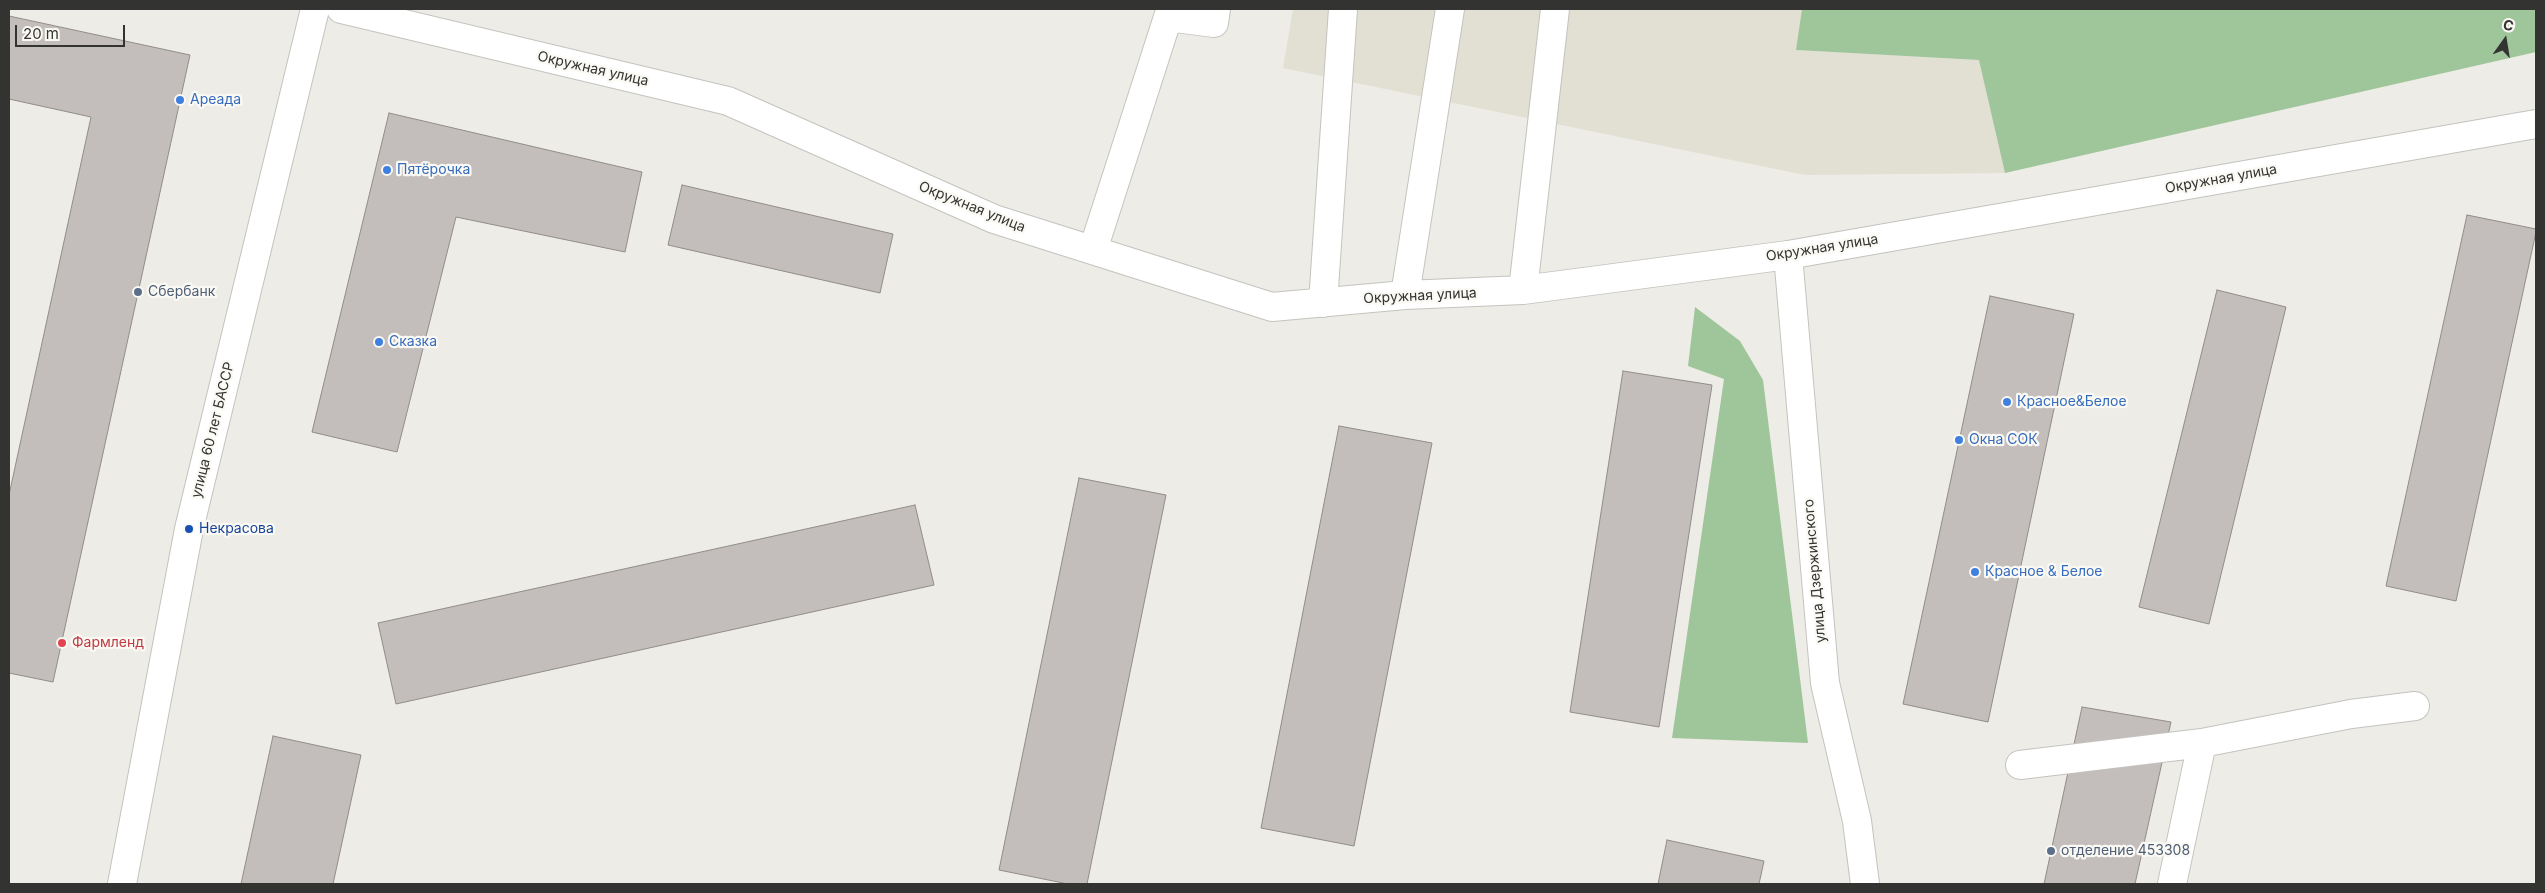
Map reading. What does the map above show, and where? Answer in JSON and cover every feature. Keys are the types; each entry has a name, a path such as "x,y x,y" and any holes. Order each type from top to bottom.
{"street":[{"name":"улица 60 лет БАССР","path":"122,884 189,529 315,9"},
{"name":"Окружная улица","path":"340,9 728,101 994,219 1272,307 1405,295 1522,290 1788,255 2536,124"},
{"path":"1092,250 1168,17 1214,23 1216,9"},
{"path":"1323,303 1343,9"},
{"path":"1405,295 1450,9"},
{"path":"1522,290 1555,9"},
{"name":"улица Дзержинского","path":"1788,255 1825,682 1857,821 1865,884"},
{"path":"2020,765 2202,743 2351,714 2415,706"},
{"path":"2172,884 2202,743"}],"shaded area":[{"path":"1293,9 1802,9 1797,50 1980,60 2005,173 1805,175 1283,68"}],"green space":[{"path":"1802,9 2536,9 2536,52 2005,173 1979,60 1796,50"},
{"path":"1695,307 1740,341 1763,380 1808,743 1672,738 1724,379 1688,366"}],"building":[{"path":"9,16 190,55 53,682 9,673 9,495 91,117 9,99"},
{"name":"Сказка","path":"389,113 642,172 625,252 456,217 397,452 312,432"},
{"path":"682,185 893,234 880,293 668,245"},
{"path":"2467,215 2536,229 2536,232 2456,601 2386,586"},
{"path":"2217,290 2286,307 2209,624 2139,607"},
{"name":"Красное & Белое","path":"1990,296 2074,314 1988,722 1903,704"},
{"path":"1623,371 1712,385 1659,727 1570,712"},
{"path":"1339,426 1432,443 1354,846 1261,828"},
{"path":"1079,478 1166,495 1087,884 1068,884 999,870"},
{"path":"915,505 934,585 396,704 378,623"},
{"path":"2082,707 2171,722 2135,884 2044,884"},
{"path":"273,736 361,755 333,884 241,884"},
{"path":"1667,840 1764,861 1759,884 1658,884"}],"place":[{"name":"Ареада","path":"180,100"},
{"name":"Пятёрочка","path":"387,170"},
{"name":"Сбербанк","path":"138,292"},
{"name":"Сказка","path":"379,342"},
{"name":"Красное&Белое","path":"2007,402"},
{"name":"Окна СОК","path":"1959,440"},
{"name":"Некрасова","path":"189,529"},
{"name":"Красное & Белое","path":"1975,572"},
{"name":"Фармленд","path":"62,643"},
{"name":"отделение 453308","path":"2051,851"}]}
